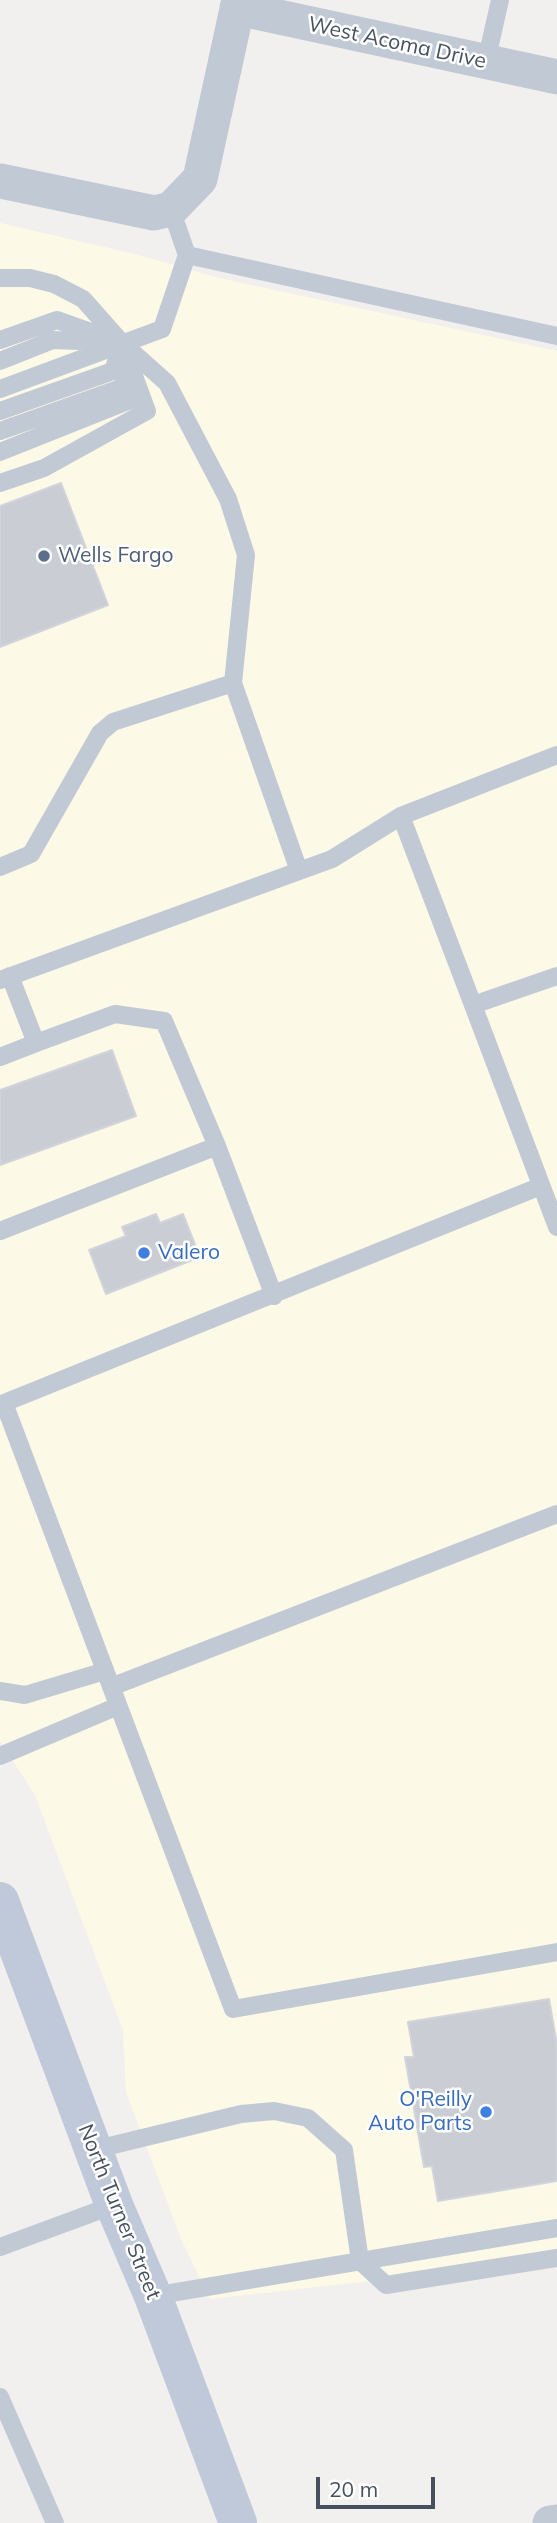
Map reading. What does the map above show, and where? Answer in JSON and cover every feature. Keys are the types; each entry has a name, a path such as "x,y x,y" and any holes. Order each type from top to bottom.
{"main road":[{"name":"North Turner Street","path":"0,1901 93,2151 153,2296 238,2523"}],"street":[{"name":"West Acoma Drive","path":"238,4 557,77"},
{"path":"0,181 154,213 172,209 200,179 238,4"},
{"path":"550,2523 557,2522"}],"lane":[{"path":"486,62 500,0"},
{"path":"0,389 162,328 187,256 172,209"},
{"path":"187,256 557,336"},
{"path":"0,278 30,278 54,284 83,299 122,343 167,383 228,499 246,555 233,683 299,871"},
{"path":"0,340 57,320 122,343"},
{"path":"0,361 53,340 122,343"},
{"path":"0,411 113,371 122,343"},
{"path":"0,431 124,387 122,343"},
{"path":"0,452 133,399 122,343"},
{"path":"0,484 44,468 147,411 122,343"},
{"path":"0,867 31,854 100,733 113,722 233,683"},
{"path":"36,1043 5,978 332,859 401,816 557,755"},
{"path":"401,816 557,1227"},
{"path":"473,1005 557,976"},
{"path":"0,1057 115,1014 164,1021 217,1146 274,1296"},
{"path":"0,1231 217,1146"},
{"path":"541,1186 274,1296 2,1397 233,2009 557,1952"},
{"path":"0,1691 25,1695 108,1679 557,1514"},
{"path":"0,1756 118,1706"},
{"path":"93,2151 241,2114 274,2111 308,2118 344,2150 360,2261 386,2285 557,2258"},
{"path":"0,2247 114,2205"},
{"path":"153,2296 557,2228"},
{"path":"0,2397 55,2523"}],"shaded area":[{"path":"0,223 139,255 219,278 557,351 557,2251 370,2281 210,2299 181,2239 126,2092 123,2030 35,1795 0,1741"}],"building":[{"name":"Wells Fargo","path":"61,483 108,605 0,647 0,506"},
{"path":"112,1050 136,1116 0,1165 0,1090"},
{"name":"Valero","path":"156,1214 160,1223 183,1214 200,1257 106,1294 89,1250 126,1236 122,1227"},
{"name":"O'Reilly Auto Parts","path":"549,1999 557,2045 557,2181 438,2201 432,2166 424,2167 405,2057 414,2057 408,2022"}],"place":[{"name":"Wells Fargo","path":"44,556"},
{"name":"Valero","path":"144,1253"},
{"name":"O'Reilly Auto Parts","path":"486,2112"}]}
